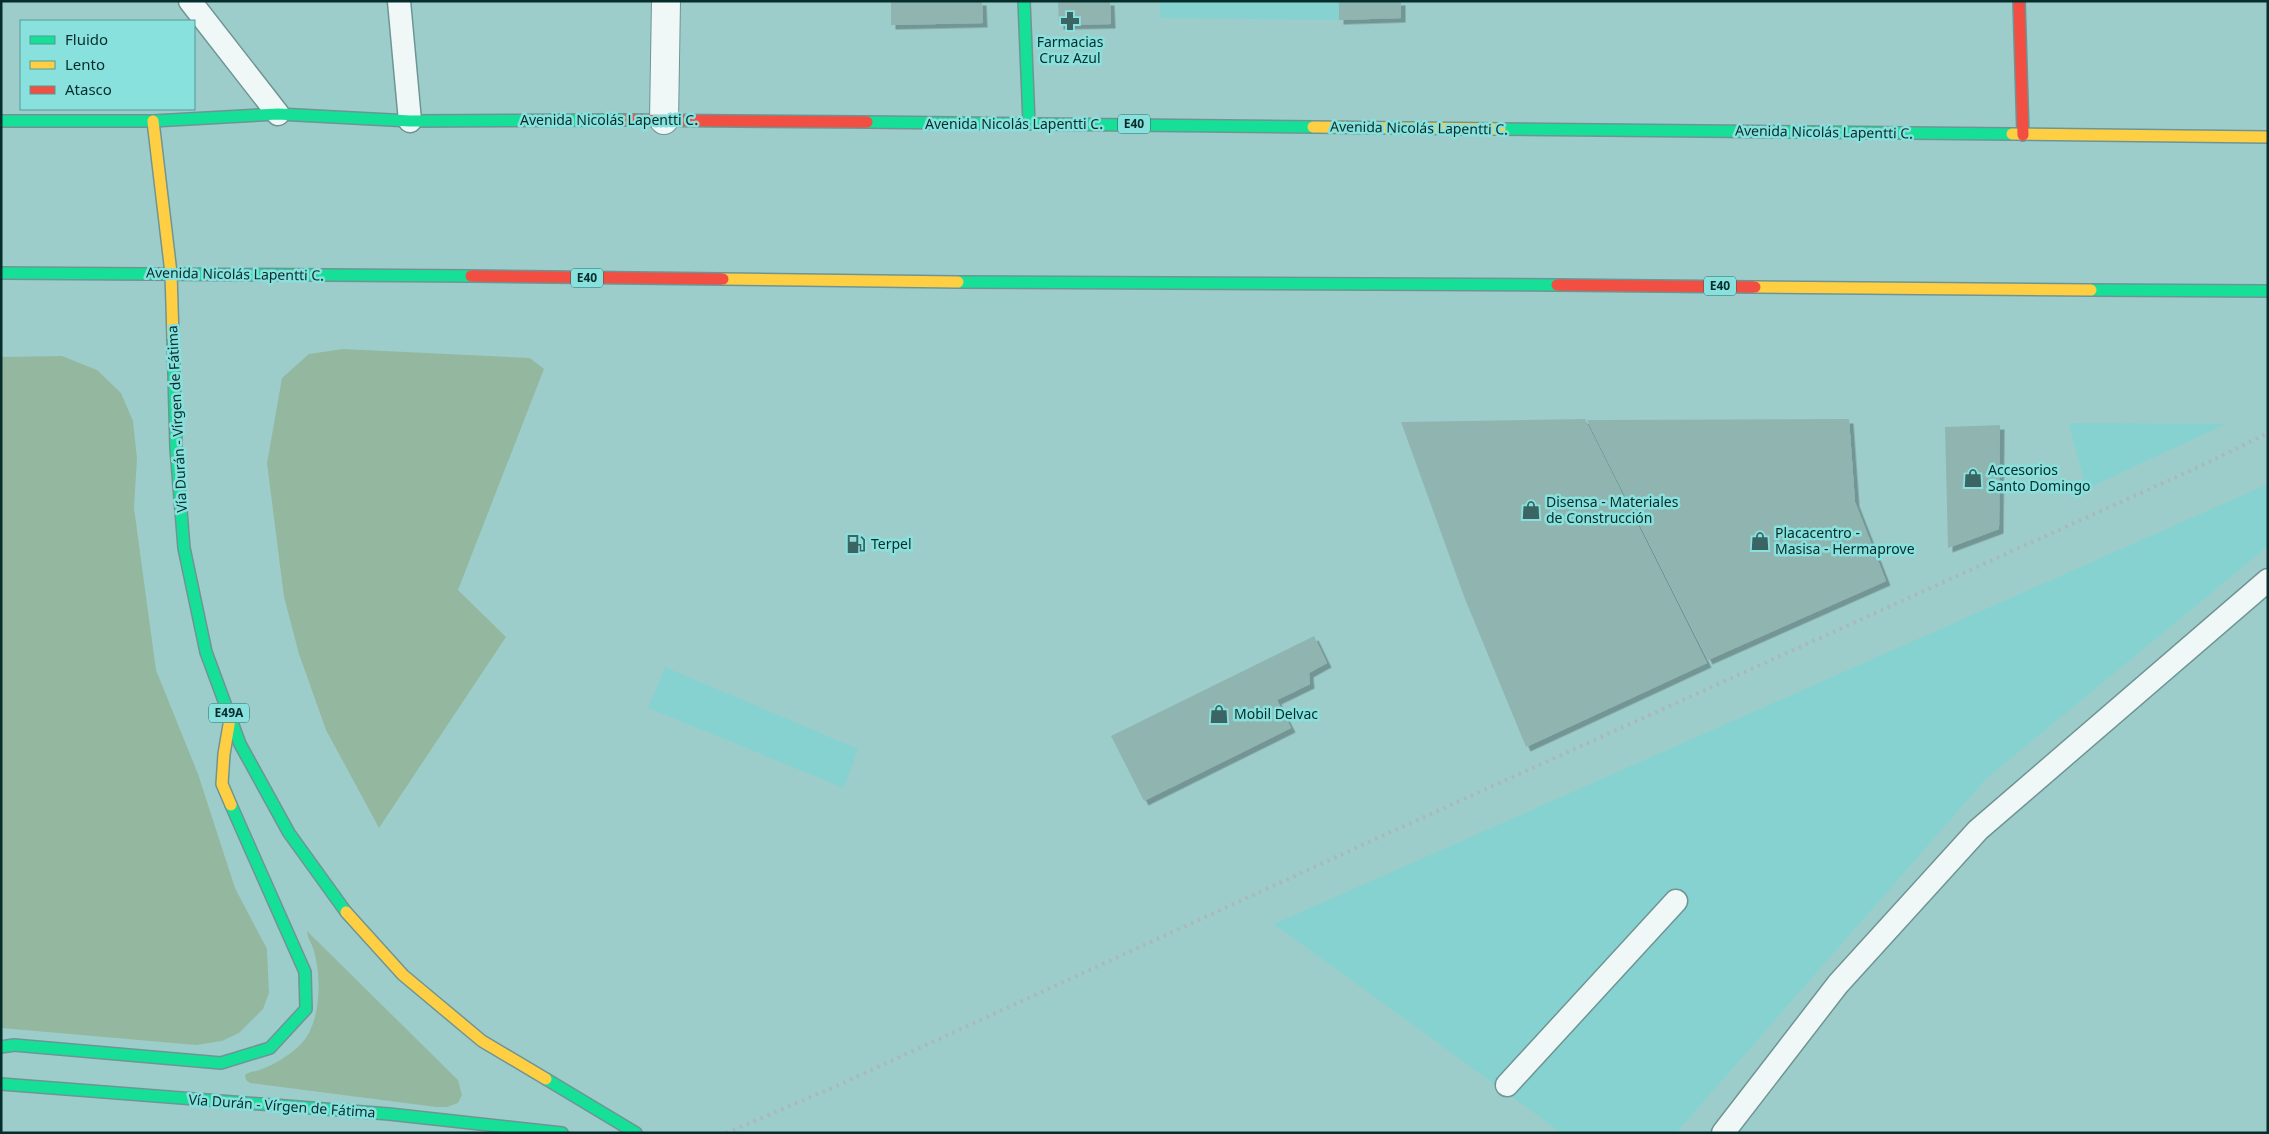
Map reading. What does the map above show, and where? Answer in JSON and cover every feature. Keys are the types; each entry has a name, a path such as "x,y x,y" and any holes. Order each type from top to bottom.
{"main road":[{"path":"1024,1 1029,123"},
{"path":"2019,1 2024,135"},
{"name":"Avenida Nicolás Lapentti C.","path":"1,121 153,121 278,114 410,121 664,120 1029,123 2268,137"},
{"name":"Vía Durán - Vírgen de Fátima","path":"153,121 171,273 176,448 184,548 206,652 240,744 289,834 345,911 403,975 482,1041 636,1133"},
{"name":"Avenida Nicolás Lapentti C.","path":"1,273 171,273 1112,284 1172,282 2268,291"},
{"path":"1,1047 14,1045 221,1063 270,1048 306,1009 305,972 222,784 224,754 230,716"},
{"name":"Vía Durán - Vírgen de Fátima","path":"1,1084 389,1114 562,1133"}],"street":[{"path":"664,120 666,1"}],"lane":[{"path":"190,1 278,114"},
{"path":"399,1 410,121"},
{"path":"1723,1133 1838,984 1978,830 2268,580"},
{"path":"1507,1086 1676,901"}],"shaded area":[{"path":"1160,1 1339,1 1339,20 1160,18"},
{"path":"2069,423 2226,424 2086,489"},
{"path":"2268,484 2268,546 1986,779 1676,1133 1562,1133 1274,924"},
{"path":"665,667 858,749 844,788 648,708"}],"green space":[{"path":"343,349 530,358 544,369 458,590 506,637 379,828 326,730 299,654 284,597 267,463 282,378 309,354"},
{"path":"62,356 97,370 121,393 133,421 137,458 134,508 156,670 198,774 235,888 267,949 269,993 263,1009 239,1033 222,1041 196,1045 1,1028 1,357"},
{"path":"307,931 458,1080 462,1095 458,1103 447,1107 436,1107 250,1083 246,1080 245,1075 272,1065 298,1047 312,1027 316,1014 319,986 316,959"}],"building":[{"path":"891,1 982,1 983,23 891,25"},
{"path":"1058,1 1110,1 1111,24 1059,25"},
{"path":"1339,1 1401,1 1401,18 1339,20"},
{"name":"Disensa - Materiales de Construcción","path":"1585,419 1707,663 1526,747 1465,599 1401,422"},
{"name":"Placacentro - Masisa - Hermaprove","path":"1849,419 1855,502 1886,581 1708,660 1587,420"},
{"name":"Accesorios Santo Domingo","path":"2000,425 1999,529 1948,548 1945,427"},
{"name":"Mobil Delvac","path":"1314,636 1327,663 1309,673 1310,684 1277,700 1291,728 1144,801 1111,736"}],"railway":[{"path":"726,1133 832,1088 1360,846 2207,463 2268,433"}],"traffic: fast":[{"path":"1024,1 1029,123"},
{"path":"1,121 153,121 278,114 410,121 625,120"},
{"path":"867,122 1313,127"},
{"path":"1500,129 2012,134"},
{"path":"1,273 471,276"},
{"path":"958,282 1557,285"},
{"path":"2091,290 2268,291"},
{"path":"173,338 176,448 184,548 206,652 240,744 289,833 346,912"},
{"path":"1,1047 14,1045 221,1063 270,1048 306,1009 305,972 231,805"},
{"path":"546,1079 636,1133"},
{"path":"1,1084 389,1114 562,1133"}],"traffic: slow":[{"path":"153,121 171,273 173,338"},
{"path":"1313,127 1500,129"},
{"path":"2012,134 2268,137"},
{"path":"723,279 958,282"},
{"path":"1755,287 2091,290"},
{"path":"230,719 224,754 222,784 231,805"},
{"path":"346,912 403,975 482,1041 546,1079"}],"traffic: jam":[{"path":"2019,1 2023,135"},
{"path":"625,120 867,122"},
{"path":"471,276 723,279"},
{"path":"1557,285 1755,287"}],"place":[{"name":"Farmacias Cruz Azul","path":"1070,21"},
{"name":"Accesorios Santo Domingo","path":"1973,478"},
{"name":"Disensa - Materiales de Construcción","path":"1531,510"},
{"name":"Placacentro - Masisa - Hermaprove","path":"1760,541"},
{"name":"Terpel","path":"856,544"},
{"name":"Mobil Delvac","path":"1219,714"}]}
